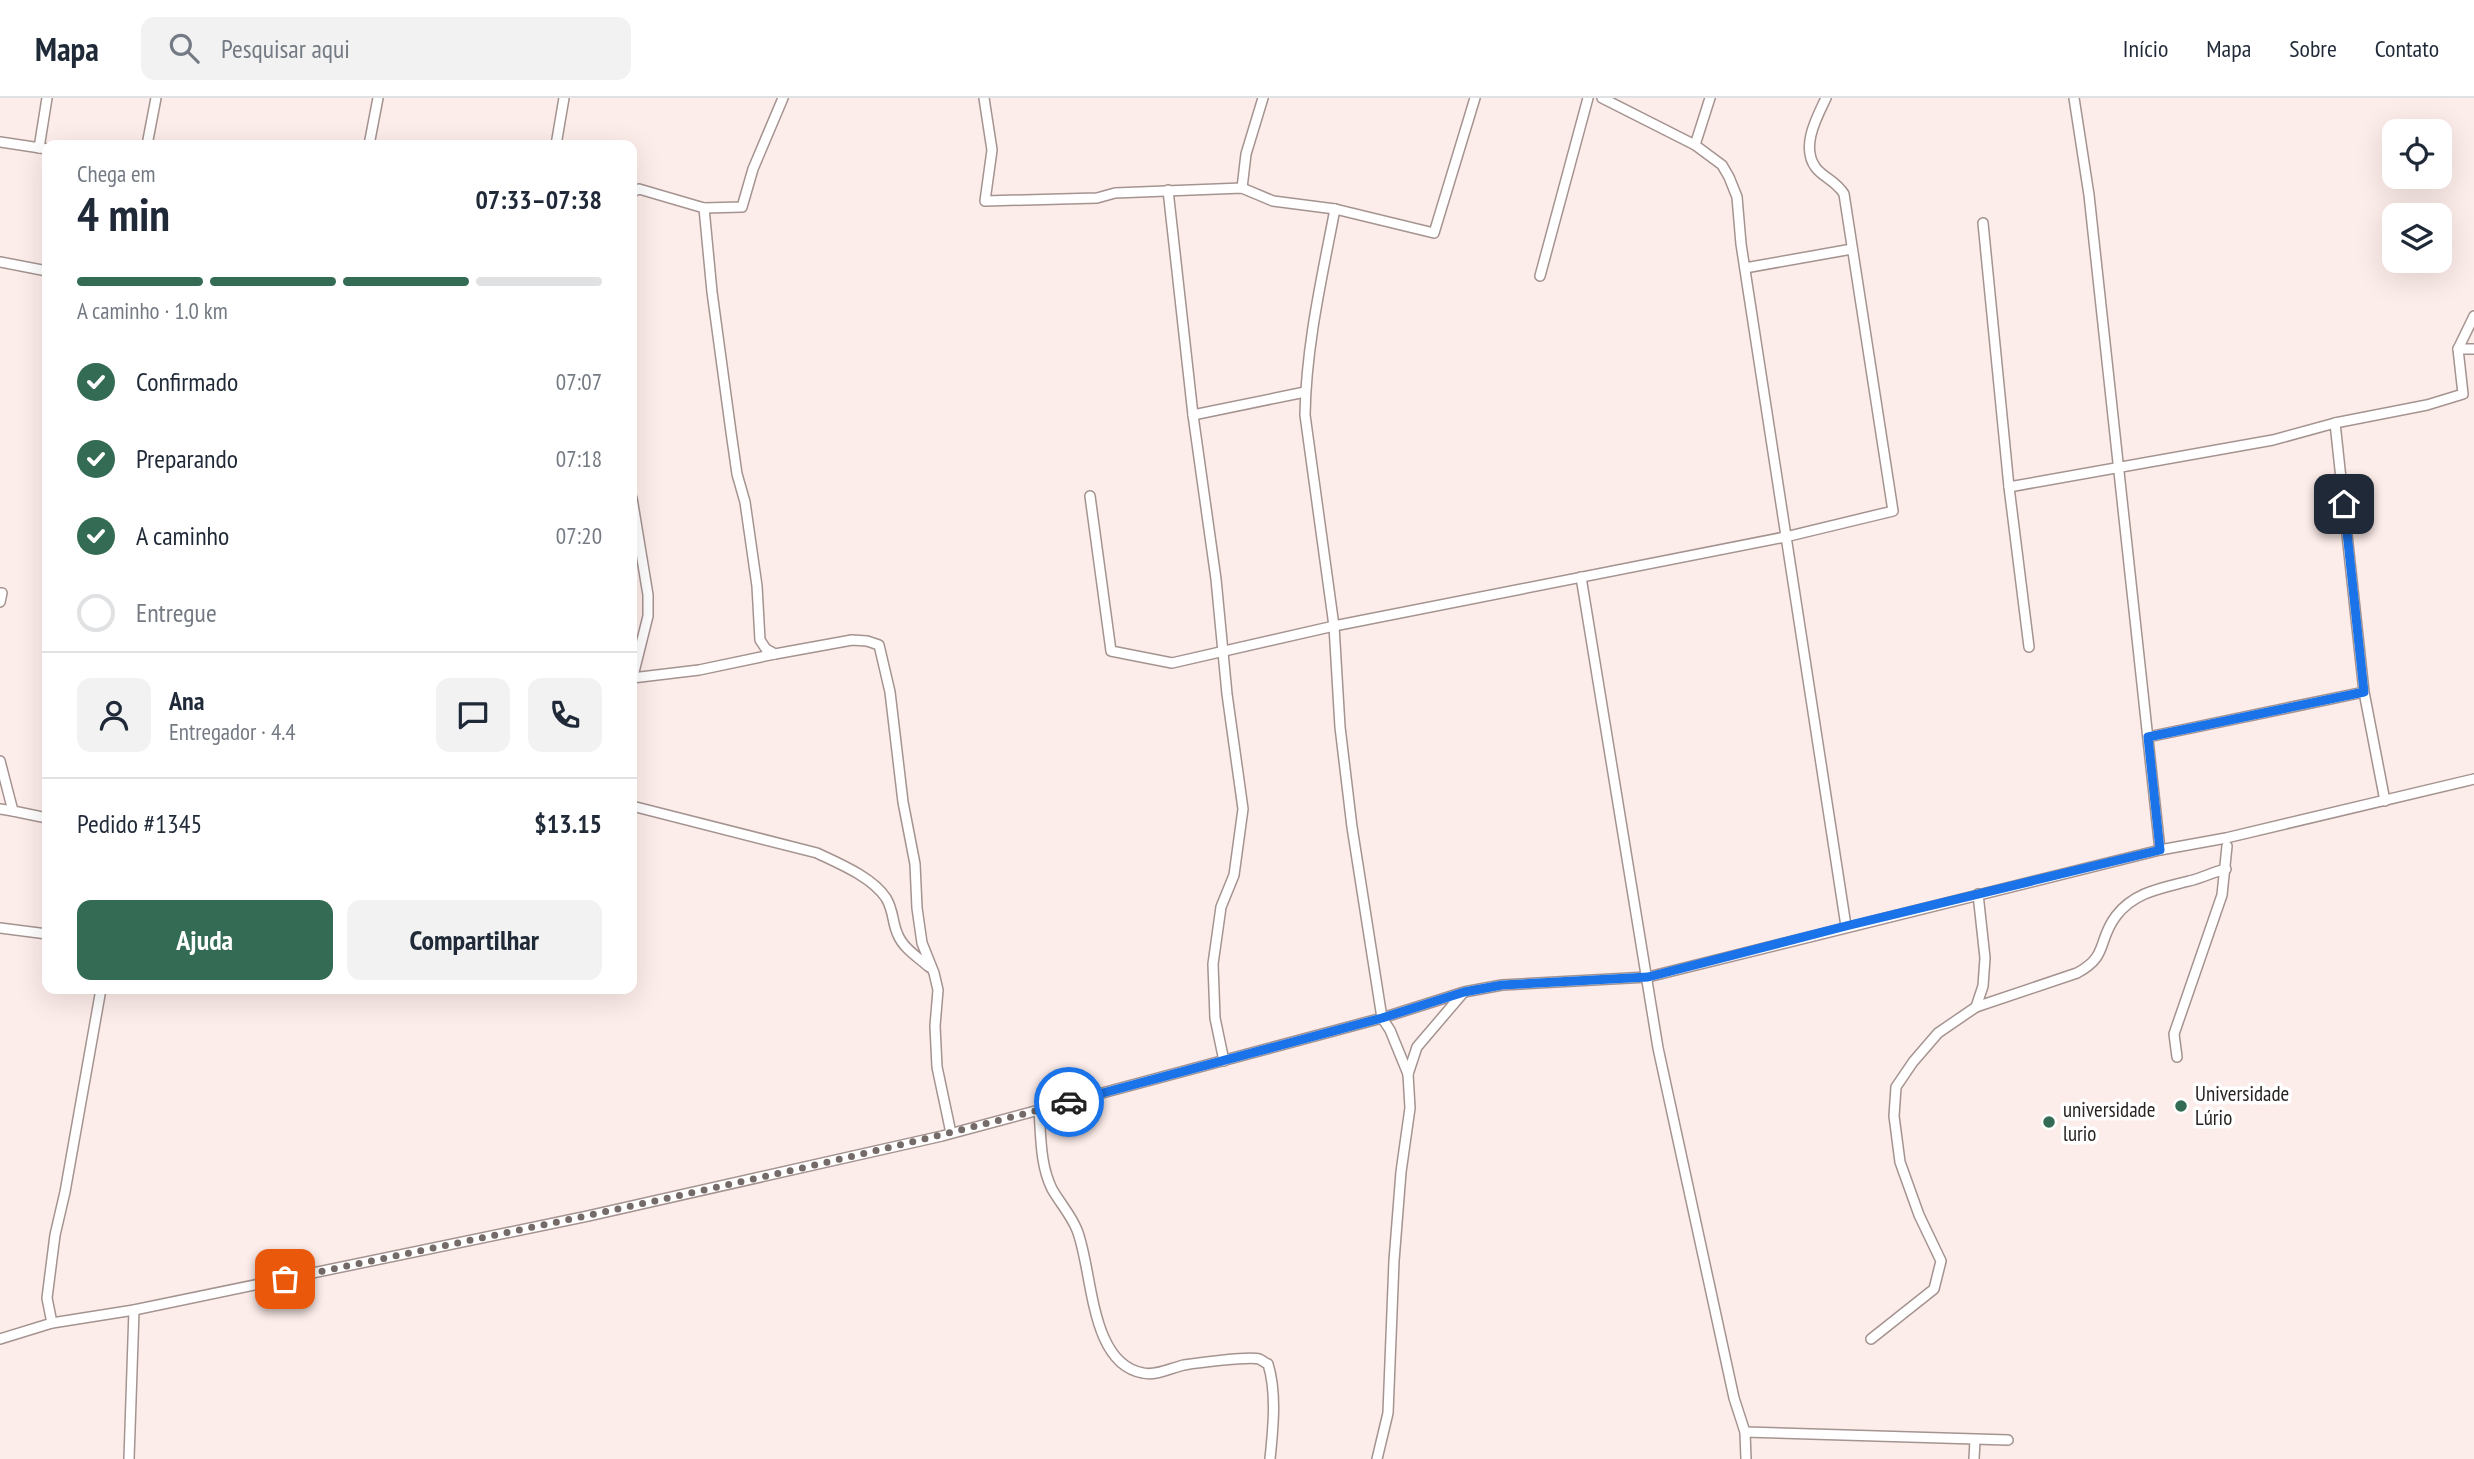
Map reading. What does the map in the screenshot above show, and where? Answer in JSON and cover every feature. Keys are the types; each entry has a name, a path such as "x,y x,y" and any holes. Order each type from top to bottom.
{"street":[{"path":"44,140 47,98"},
{"path":"148,140 156,98"},
{"path":"370,140 378,98"},
{"path":"557,140 564,98"},
{"path":"637,190 704,208 742,207 753,169 783,98"},
{"path":"984,98 992,150 985,201 1097,198 1115,193 1242,188 1273,201 1335,209 1434,233 1475,98"},
{"path":"1242,188 1246,154 1264,98"},
{"path":"1540,276 1588,98"},
{"path":"1602,98 1695,145 1722,165 1737,197 1785,537 1846,926"},
{"path":"1695,145 1710,98"},
{"path":"1090,496 1111,651 1172,663 1222,654 1334,626 1785,537 1893,512 1844,194 1838,184 1816,169 1810,158 1814,124 1826,98"},
{"path":"2074,98 2089,195 2160,850"},
{"path":"0,142 42,149"},
{"path":"1168,190 1193,415 1216,579 1222,654 1243,809 1234,875 1221,907 1213,964 1215,1018 1224,1060"},
{"path":"704,208 712,292 731,432 737,474 745,502 757,586 760,640 766,649 775,654"},
{"path":"1335,209 1315,314 1305,392 1305,415 1334,626 1345,765 1382,1018 1390,1030 1408,1074 1410,1108 1401,1172 1388,1413 1377,1459"},
{"path":"1983,223 2009,487 2029,646"},
{"path":"1745,268 1852,249"},
{"path":"0,262 42,270"},
{"path":"2009,487 2273,440 2335,423 2427,405 2463,394 2458,349 2474,316"},
{"path":"2458,349 2474,349"},
{"path":"1193,415 1305,392"},
{"path":"2335,423 2364,692 2385,801"},
{"path":"637,528 648,595 648,616 637,659"},
{"path":"1581,577 1658,1048 1734,1398 1745,1432 1746,1459"},
{"path":"0,593 0,603"},
{"path":"637,678 699,670 852,640 867,640 879,645 890,692 903,802 915,864 918,920 922,943 938,990 935,1026 937,1067 951,1133"},
{"path":"2148,737 2364,692"},
{"path":"0,761 13,811"},
{"path":"0,1339 52,1323 134,1310 588,1216 951,1133 1382,1018 1464,992 1502,985 1648,977 2160,850 2226,838 2474,779"},
{"path":"637,807 817,853 832,860 870,882 885,896 893,911 898,935 934,973"},
{"path":"0,809 42,817"},
{"path":"2177,1057 2174,1034 2222,895 2227,846"},
{"path":"1871,1339 1934,1289 1941,1261 1919,1215 1900,1162 1894,1116 1896,1087 1913,1062 1938,1033 1976,1007 2077,973 2092,965 2112,922 2134,899 2159,887 2226,869"},
{"path":"1976,1007 1983,986 1985,958 1978,894"},
{"path":"0,928 42,932"},
{"path":"1408,1074 1417,1047 1464,992"},
{"path":"52,1323 47,1298 55,1236 100,994"},
{"path":"1039,1110 1045,1167 1051,1187 1076,1230 1084,1253 1096,1316 1105,1343 1115,1358 1143,1374 1204,1362 1258,1359 1268,1364 1273,1405 1270,1459"},
{"path":"129,1459 134,1310"},
{"path":"1745,1432 2008,1440"},
{"path":"1974,1459 1975,1440"}],"way so far":[{"path":"285,1279 630,1207 942,1136 1069,1102"}],"place":[{"name":"Universidade Lúrio","path":"2181,1106"},
{"name":"universidade lurio","path":"2049,1122"}],"route":[{"path":"1069,1102 1382,1018 1464,992 1502,985 1648,977 2160,850 2148,737 2364,692 2344,504"}]}
